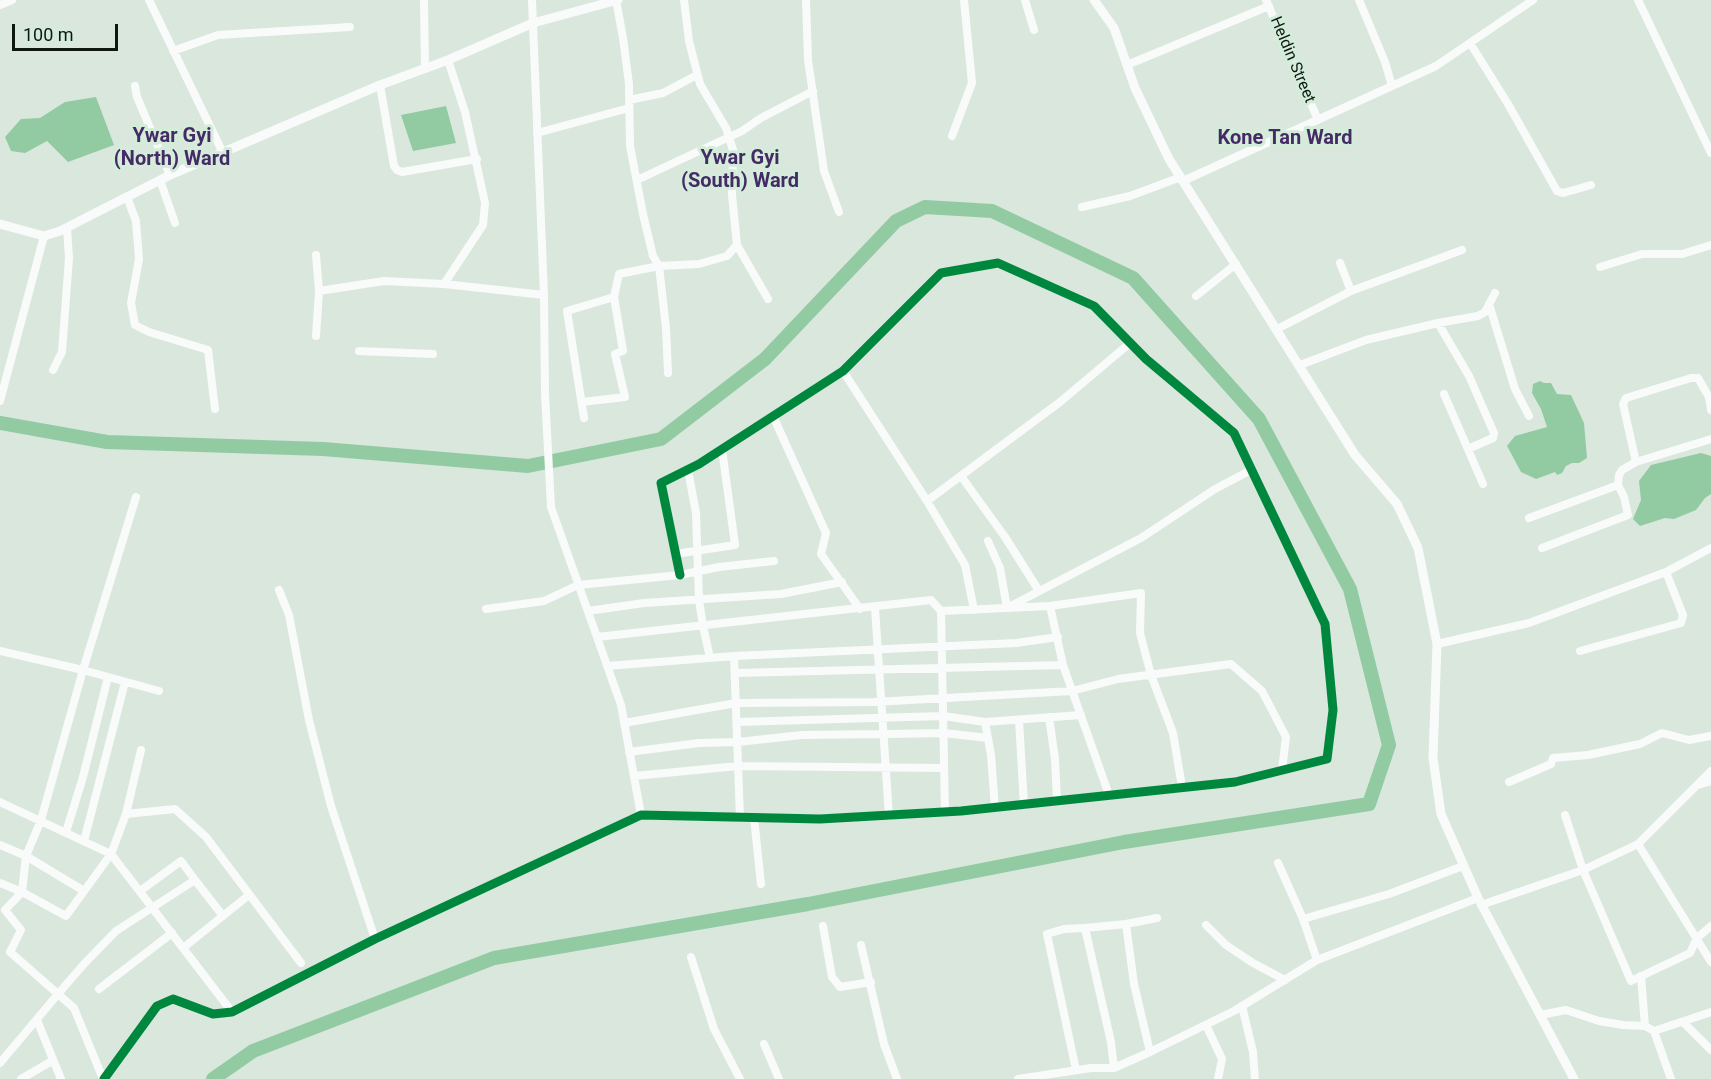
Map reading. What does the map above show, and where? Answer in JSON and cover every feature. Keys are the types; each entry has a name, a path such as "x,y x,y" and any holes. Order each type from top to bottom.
{"main road":[{"path":"0,224 44,236 67,228 170,175 380,85 448,60 533,23 617,0"},
{"path":"1094,0 1114,28 1135,88 1169,159 1355,455 1397,504 1418,548 1437,644 1433,758 1441,814 1480,902 1574,1079"}],"street":[{"path":"0,5 12,0"},
{"path":"148,0 224,153"},
{"path":"424,0 425,69"},
{"path":"532,0 551,507 621,705 641,815"},
{"path":"617,0 629,104 630,146 653,256 659,266 666,327 668,373"},
{"path":"684,0 689,41 700,84 729,136 733,150 732,195 737,245 768,299"},
{"path":"806,0 808,60 824,171 839,212"},
{"path":"952,136 972,83 964,0"},
{"path":"1025,0 1034,30"},
{"path":"1103,0 1103,10"},
{"path":"1359,0 1392,86"},
{"path":"1082,207 1130,196 1182,179 1436,66 1533,0"},
{"path":"1638,0 1711,152"},
{"path":"1127,64 1268,3"},
{"name":"Heldin Street","path":"1268,3 1318,120"},
{"path":"173,51 218,35 350,27"},
{"path":"1470,43 1508,104 1557,191 1563,193 1591,185"},
{"path":"444,284 483,225 485,203 465,112 448,60"},
{"path":"537,133 663,93 698,75"},
{"path":"380,85 394,166 397,170 477,159"},
{"path":"135,86 137,97 170,175"},
{"path":"637,180 742,131 761,118 813,91"},
{"path":"160,180 175,223"},
{"path":"127,197 136,221 139,259 131,303 135,325 149,332 208,350 215,409"},
{"path":"53,370 62,352 69,258 67,228"},
{"path":"0,401 44,236"},
{"path":"582,402 625,397 615,354 623,351 614,297 619,274 659,266 699,264 727,256 737,245"},
{"path":"1600,267 1642,254 1682,254 1711,245"},
{"path":"1276,329 1351,291 1462,250"},
{"path":"316,255 319,291 316,336"},
{"path":"103,1079 157,1006 173,999 213,1014 232,1012 375,939 641,815 820,819 995,808 1235,782 1327,759 1333,710 1325,624 1234,433 1146,359 1094,306 998,263 941,273 843,371 688,470 661,483 680,574"},
{"path":"1340,263 1351,291"},
{"path":"1196,296 1236,264"},
{"path":"319,291 384,281 444,284 544,295"},
{"path":"1300,365 1366,340 1478,316 1485,312 1495,293"},
{"path":"584,418 567,311 614,297"},
{"path":"1489,304 1515,389 1529,416"},
{"path":"1438,323 1469,376 1494,433 1492,438 1468,449"},
{"path":"927,501 1060,402 1130,343"},
{"path":"359,351 433,354"},
{"path":"843,371 927,501 964,565 974,610"},
{"path":"1636,462 1623,404 1626,398 1691,378 1698,378 1709,397 1711,410"},
{"path":"1444,394 1483,484"},
{"path":"773,416 826,533 821,554 860,609"},
{"path":"1542,548 1628,515 1624,497 1618,485 1619,475 1636,462 1711,439"},
{"path":"675,554 735,545 722,449"},
{"path":"688,470 696,513 699,600 711,658"},
{"path":"1007,608 1141,538 1215,489 1251,470"},
{"path":"962,476 1039,591"},
{"path":"1529,518 1618,485"},
{"path":"103,1079 74,1008 10,952 21,930 5,910 22,892 26,856 41,820 83,670 136,497"},
{"path":"988,541 1000,568 1007,608"},
{"path":"1437,644 1529,623 1666,572 1711,548"},
{"path":"486,609 544,602 578,585 774,561"},
{"path":"1580,651 1681,623 1683,615 1666,572"},
{"path":"588,611 644,603 781,594 842,582"},
{"path":"279,590 289,615 309,720 331,806 375,939"},
{"path":"941,611 1050,606 1141,593 1140,633 1151,675 1173,733 1182,788"},
{"path":"597,637 931,600 941,611 945,812"},
{"path":"1050,606 1063,665 1109,795"},
{"path":"875,608 881,701 886,734 890,816"},
{"path":"607,666 735,656 1016,643 1058,638"},
{"path":"0,651 83,670 159,691"},
{"path":"735,656 740,818"},
{"path":"624,723 736,703 881,701 1072,691 1118,679 1231,664 1262,691 1286,737 1282,770"},
{"path":"735,673 1063,665"},
{"path":"66,832 108,677"},
{"path":"84,841 125,681"},
{"path":"737,722 943,716 986,722 1081,715"},
{"path":"1049,717 1055,759 1057,801"},
{"path":"1019,720 1024,805"},
{"path":"986,722 995,808"},
{"path":"629,752 699,743 738,742 802,735 944,733 988,738"},
{"path":"1509,782 1551,764 1553,758 1588,755 1640,744 1662,733 1689,740 1711,736"},
{"path":"0,883 66,916 111,854 126,814 141,750"},
{"path":"634,776 738,766 944,768"},
{"path":"1018,1079 1063,1076 1076,1070 1114,1068 1242,1006 1317,960 1480,902 1583,870 1638,844 1711,771"},
{"path":"1696,786 1711,781"},
{"path":"0,802 111,854 232,1012"},
{"path":"126,814 175,808 206,837 301,963"},
{"path":"1565,815 1583,870 1631,981 1690,953 1697,938 1711,926"},
{"path":"754,818 760,884"},
{"path":"1638,844 1711,962"},
{"path":"0,845 26,856 84,891"},
{"path":"140,891 181,861 223,916"},
{"path":"1278,863 1303,919 1317,960"},
{"path":"1303,919 1389,894 1463,866"},
{"path":"0,1063 84,964 116,932 195,880"},
{"path":"183,948 249,895"},
{"path":"1076,1070 1047,934 1064,929 1126,924 1157,918"},
{"path":"1126,924 1134,984 1150,1052"},
{"path":"1206,925 1226,945 1285,980"},
{"path":"823,926 832,977 840,987 871,982"},
{"path":"1085,928 1111,1042 1114,1068"},
{"path":"99,989 172,933"},
{"path":"861,945 884,1044 897,1079"},
{"path":"691,957 714,1029 740,1079"},
{"path":"1641,976 1645,1026"},
{"path":"1242,1006 1253,1052 1255,1079"},
{"path":"1540,1015 1566,1010 1599,1021 1645,1026 1654,1031 1671,1079"},
{"path":"1654,1031 1684,1023 1711,1012"},
{"path":"37,1020 61,1079"},
{"path":"1684,1023 1711,1050"},
{"path":"1206,1025 1222,1059 1218,1079"},
{"path":"764,1044 779,1079"},
{"path":"21,1079 52,1061"}],"shaded area":[{"path":"96,97 114,145 68,162 47,141 25,153 11,151 5,137 21,119 40,118 65,102"},
{"path":"446,106 456,143 413,151 401,115"},
{"path":"1540,381 1551,383 1557,394 1571,395 1584,423 1587,458 1579,463 1566,466 1562,473 1557,475 1555,472 1536,479 1521,472 1507,446 1515,436 1547,427 1532,393 1533,384"},
{"path":"1701,453 1711,456 1711,494 1696,510 1674,519 1665,518 1640,526 1633,519 1641,500 1639,481 1651,465"}],"waterway":[{"path":"0,423 107,442 323,449 528,466 661,439 765,359 896,221 925,207 992,211 1133,278 1259,419 1350,589 1389,745 1369,804 1124,842 808,904 494,958 253,1051 213,1079"}],"cycle path":[{"path":"104,1079 157,1006 173,999 213,1014 232,1012 375,939 641,815 820,819 961,811 1235,782 1327,759 1333,710 1325,624 1234,433 1146,359 1094,306 998,263 941,273 843,371 699,464 661,483 680,575"}],"district":[{"name":"Kone Tan Ward","path":"1285,139"},
{"name":"Ywar Gyi (North) Ward","path":"172,148"},
{"name":"Ywar Gyi (South) Ward","path":"740,170"}]}
